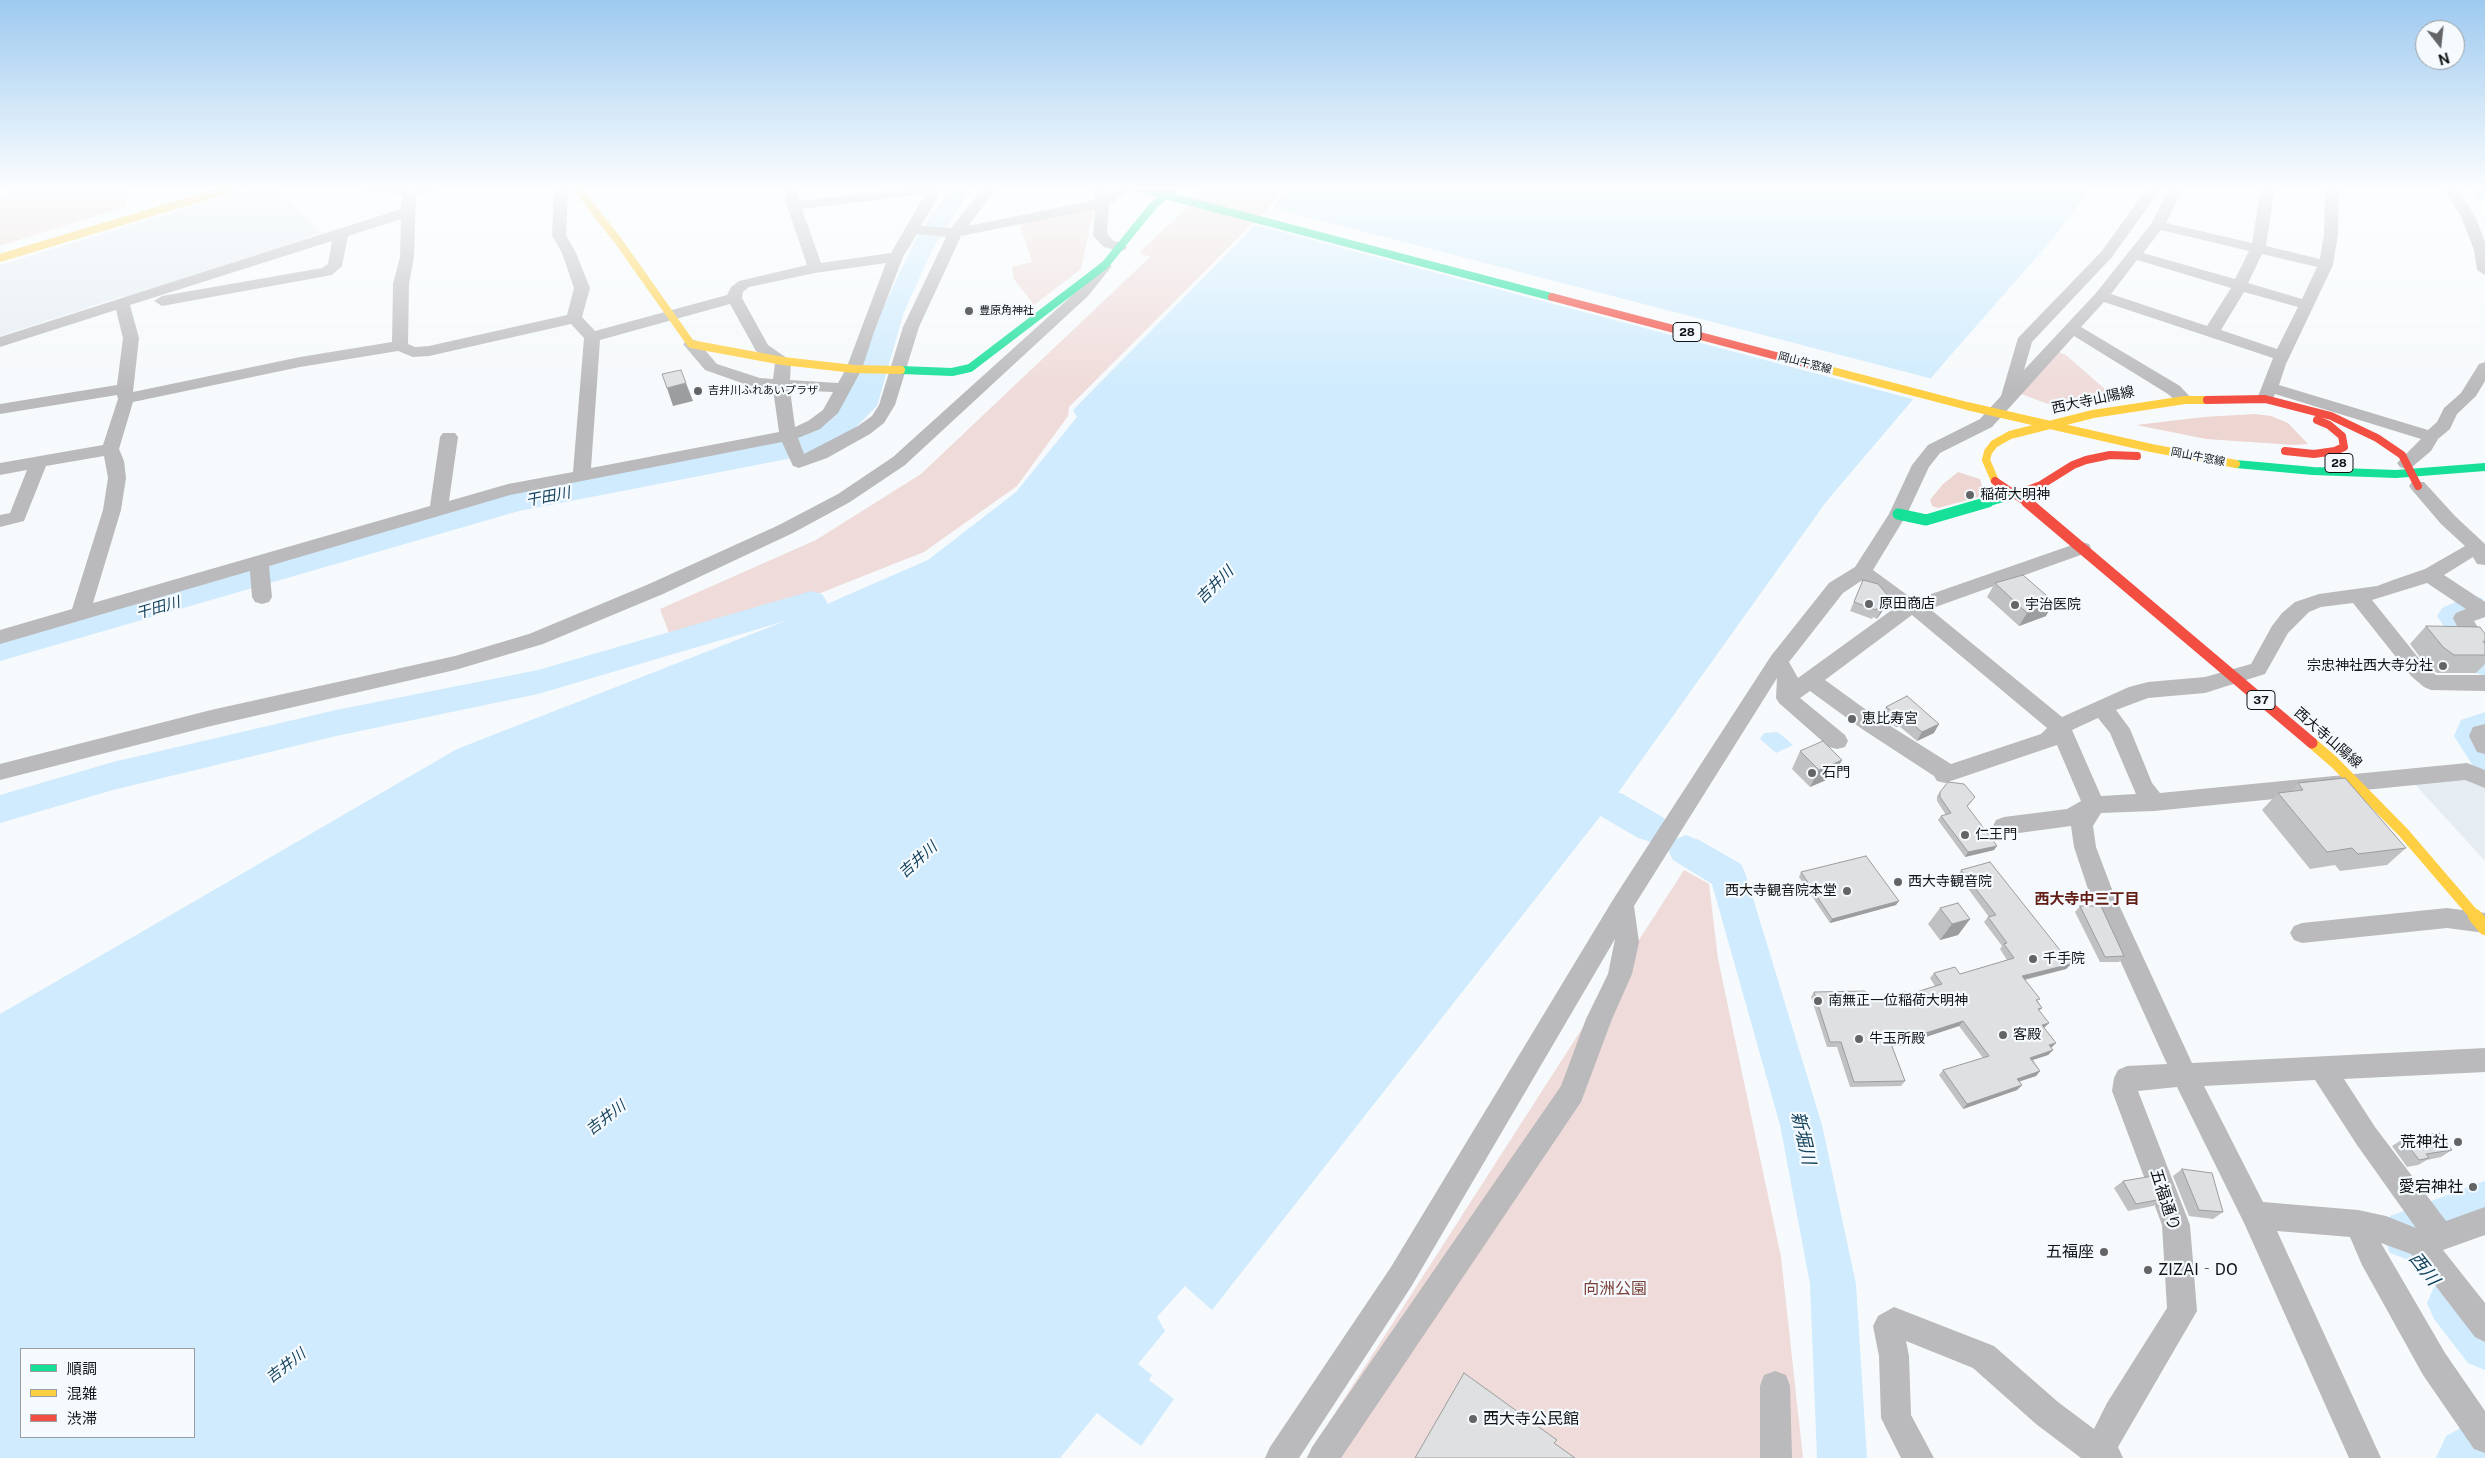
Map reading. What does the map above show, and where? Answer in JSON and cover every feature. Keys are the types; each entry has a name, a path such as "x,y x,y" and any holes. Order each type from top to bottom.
{"main road":[{"path":"629,255 691,344 783,361 857,369 952,372 970,368 1105,265 1113,255"},
{"name":"岡山牛窓線","path":"1409,255 1986,410 2191,451 2284,469 2418,479 2485,468"},
{"name":"西大寺山陽線","path":"2418,479 2402,455 2389,445 2347,422 2267,393 2185,400 2093,414 2000,439 1988,452 1986,460 1995,481 2017,494 2082,548 2354,780 2403,832 2484,925"},
{"name":"西大寺山陽線","path":"2023,444 2093,423 2152,412 2241,405 2276,408 2306,415 2329,426 2342,436 2344,446 2335,451 2314,454 2270,450"},
{"name":"岡山牛窓線","path":"2191,451 2230,452 2305,461 2418,479 2485,457"},
{"path":"1898,514 1918,520 1932,518 2017,494 2041,485 2073,466 2101,456 2120,455 2245,475 2316,483"},
{"path":"2418,479 2485,475"},
{"path":"2012,479 2017,494"}],"street":[{"path":"124,309 276,255"},
{"path":"0,342 124,309 166,300 327,272 335,266 337,255"},
{"path":"400,346 401,284 407,255"},
{"path":"570,255 582,288 574,318"},
{"path":"811,255 815,268"},
{"path":"0,637 259,564 508,490 789,438 814,425 830,413 843,388 857,369 866,332 896,257 815,268 744,284 736,290 734,298 762,348 783,361 781,385 789,438 799,462 821,454 857,434 878,419 887,405 892,370 943,255"},
{"path":"2010,397 2024,341 2107,255"},
{"path":"2135,255 2306,305"},
{"path":"1281,1458 1401,1277 1622,905 1778,661 1836,588 1862,572 1898,514 1921,465 1934,449 1986,423 2101,296 2135,255"},
{"path":"2211,333 2240,285 2255,255"},
{"path":"2286,255 2326,265"},
{"path":"2328,255 2326,265 2282,356 2267,393 2431,436"},
{"path":"2484,255 2485,270"},
{"path":"0,772 211,718 464,660 536,639 664,585 786,529 844,498 899,461 1083,293 1105,265"},
{"path":"2101,296 2282,356"},
{"path":"592,337 671,317 734,298"},
{"path":"81,613 96,556 112,510 117,478 115,461 110,449 125,394 132,338 124,309"},
{"path":"574,318 592,337 582,475"},
{"path":"0,409 125,394 400,346 413,352 429,351 574,318"},
{"path":"2072,328 2174,390 2185,400"},
{"path":"691,344 711,368 759,383 843,388"},
{"path":"2483,553 2418,479 2425,447 2431,436 2444,425 2450,412 2468,396 2485,367"},
{"path":"439,509 449,437"},
{"path":"0,469 110,449"},
{"path":"0,521 18,517 39,462"},
{"path":"1786,698 1912,607 2082,548"},
{"path":"1810,680 1869,723 1947,774 2049,740 2060,727 2129,695 2148,690 2205,685 2258,669 2274,644 2279,631 2289,618 2302,607 2319,601 2378,592 2430,575 2447,566 2457,557 2483,553"},
{"path":"259,564 262,594"},
{"path":"1862,572 1912,607 2060,727 2094,805"},
{"path":"2430,575 2483,610"},
{"path":"2357,594 2418,671 2431,682 2485,683"},
{"path":"2483,610 2463,618 2471,635 2485,653"},
{"path":"1778,661 1788,678 1786,698"},
{"path":"1786,698 1837,741"},
{"path":"2102,708 2119,729 2143,786 2154,802"},
{"path":"2485,732 2480,733 2480,736 2485,746"},
{"path":"2004,826 2070,817 2094,805 2154,802 2354,780 2468,771 2485,779"},
{"path":"2094,805 2082,825 2086,846 2102,892 2184,1074 2255,1216 2365,1458"},
{"path":"1323,1458 1572,1093 1599,1019 1620,974 1627,942 1622,905"},
{"path":"2302,933 2440,918 2484,925"},
{"path":"2184,1074 2485,1060"},
{"path":"2321,1068 2366,1136 2422,1234 2485,1327"},
{"name":"五福通り","path":"2102,1456 2118,1414 2182,1311 2176,1225 2125,1091 2127,1078 2184,1074"},
{"path":"2255,1216 2358,1224 2422,1234 2485,1220"},
{"path":"2358,1224 2372,1255 2434,1364 2482,1435"},
{"path":"1918,1458 1896,1418 1894,1356 1888,1326 1894,1322 1983,1357 2047,1413 2102,1456"},
{"path":"1775,1386 1776,1458"}],"shaded area":[{"path":"33,255 261,255 127,299 124,296 0,336 0,265"},
{"path":"2255,414 2271,416 2288,423 2308,444 2294,445 2206,439 2136,425 2203,417"},
{"path":"1958,472 1980,479 1982,487 1979,497 1938,508 1932,506 1930,500 1943,484"},
{"path":"2470,776 2485,783 2485,861 2410,779"}],"green space":[{"path":"1030,255 1084,255 1081,269 1034,305 1014,279 1012,267 1032,262"},
{"path":"1145,255 1221,255 1069,407 1068,416 1017,486 924,552 818,594 669,633 660,609 816,540 921,474 1150,257"},
{"path":"2057,351 2066,355 2114,397 2059,408 2021,394"},
{"name":"向洲公園","path":"1684,870 1709,884 1718,959 1781,1257 1803,1458 1306,1458"}],"water":[{"name":"干田川","path":"908,255 930,255 904,312 877,406 852,431 808,455 519,511 0,661 0,638 506,495 820,426 865,345"},
{"name":"吉井川","path":"1226,255 2038,255 1826,502 1610,804 1212,1310 1185,1286 1157,1317 1165,1331 1138,1364 1152,1375 1149,1380 1174,1399 1141,1446 1097,1413 1060,1458 0,1458 0,1014 457,749 811,611 928,560 1016,492 1077,417 1073,410"},
{"path":"1778,732 1793,745 1776,753 1760,739 1764,733"}],"pier":[{"path":"1369,255 1454,255 1933,379 1916,400"}],"building":[{"path":"681,370 686,383 667,388 662,374"},
{"path":"2023,575 2054,602 2027,613 1995,583"},
{"path":"1863,580 1878,584 1890,598 1881,610 1854,602"},
{"path":"2426,626 2480,627 2485,634 2485,642 2483,641 2485,644 2485,655 2454,655 2443,647"},
{"path":"1907,696 1939,724 1922,732 1904,717 1901,718 1886,707"},
{"path":"1823,741 1842,760 1819,770 1800,751"},
{"path":"2345,778 2406,848 2358,854 2352,848 2327,852 2278,793 2303,790 2298,783"},
{"path":"1948,782 1964,784 1975,797 1967,806 1997,846 1968,852 1941,816 1951,813 1940,797 1940,792"},
{"name":"西大寺観音院本堂","path":"1866,856 1899,901 1832,919 1801,872"},
{"path":"1990,862 2071,964 2022,976 2040,999 2036,1000 2042,1008 2038,1009 2049,1023 2042,1025 2056,1043 2049,1045 2053,1050 2030,1058 2040,1071 2017,1079 2022,1085 1967,1104 1943,1070 1989,1056 1963,1021 1901,1041 1890,1041 1905,1081 1854,1082 1841,1042 1830,1042 1814,992 1865,991 1869,1002 1905,992 1907,995 1942,984 1934,973 1955,967 1960,974 2014,958 2004,944 2007,943 1988,917 1996,915 1961,870"},
{"path":"1958,903 1970,919 1952,924 1940,908"},
{"path":"2080,906 2101,906 2124,956 2105,957"},
{"path":"2439,1133 2452,1150 2426,1154 2429,1158 2419,1160 2403,1139"},
{"path":"2182,1169 2212,1173 2223,1212 2199,1210"},
{"path":"2153,1176 2162,1199 2136,1204 2123,1181"},
{"name":"西大寺公民館","path":"1464,1373 1557,1440 1554,1443 1575,1458 1415,1458"}],"waterway":[{"path":"0,809 113,776 336,723 538,682 811,602 811,611"},
{"path":"2471,606 2453,616 2485,664"},
{"path":"2485,725 2473,729 2471,736 2485,757"},
{"name":"新堀川","path":"1610,804 1651,828"},
{"name":"新堀川","path":"1686,850 1728,875 1801,1125 1833,1284 1842,1458"},
{"name":"西川","path":"2406,1237 2406,1232 2485,1203"},
{"name":"西川","path":"2450,1303 2485,1346"},
{"name":"西川","path":"2461,1458 2463,1453 2485,1440"}],"traffic: fast":[{"path":"901,370 952,372 970,368 1105,265 1113,255"},
{"path":"1393,255 1552,297"},
{"path":"2236,464 2313,471 2396,474 2485,467"},
{"path":"1898,514 1926,520 2017,494"}],"traffic: slow":[{"path":"0,258 10,255"},
{"path":"628,255 691,344 783,361 854,369 901,370"},
{"path":"1822,368 1967,406 2151,448 2236,464"},
{"path":"1995,481 1986,460 1988,452 1994,444 2010,435 2093,414 2185,400 2207,400"},
{"path":"2312,743 2334,762 2403,832 2485,928"}],"traffic: jam":[{"path":"1552,297 1822,368"},
{"path":"2207,400 2265,399 2331,416 2377,438 2402,455 2418,486"},
{"path":"2285,451 2314,454 2335,451 2344,447 2342,436 2329,425 2317,420"},
{"path":"2017,494 2041,485 2073,465 2086,460 2110,455 2137,456"},
{"path":"1995,481 2035,508 2312,743"}],"place":[{"name":"豊原角神社","path":"969,311"},
{"name":"吉井川ふれあいプラザ","path":"698,391"},
{"name":"稲荷大明神","path":"1970,495"},
{"name":"原田商店","path":"1869,604"},
{"name":"宇治医院","path":"2015,605"},
{"name":"宗忠神社西大寺分社","path":"2443,666"},
{"name":"恵比寿宮","path":"1852,719"},
{"name":"石門","path":"1812,773"},
{"name":"仁王門","path":"1965,835"},
{"name":"西大寺観音院","path":"1898,882"},
{"name":"西大寺観音院本堂","path":"1847,891"},
{"name":"千手院","path":"2033,959"},
{"name":"南無正一位稲荷大明神","path":"1818,1001"},
{"name":"客殿","path":"2003,1035"},
{"name":"牛玉所殿","path":"1859,1039"},
{"name":"荒神社","path":"2458,1142"},
{"name":"愛宕神社","path":"2473,1187"},
{"name":"五福座","path":"2104,1252"},
{"name":"ZIZAI‐DO","path":"2148,1270"},
{"name":"西大寺公民館","path":"1473,1419"}],"district":[{"name":"西大寺中三丁目","path":"2087,899"}]}
